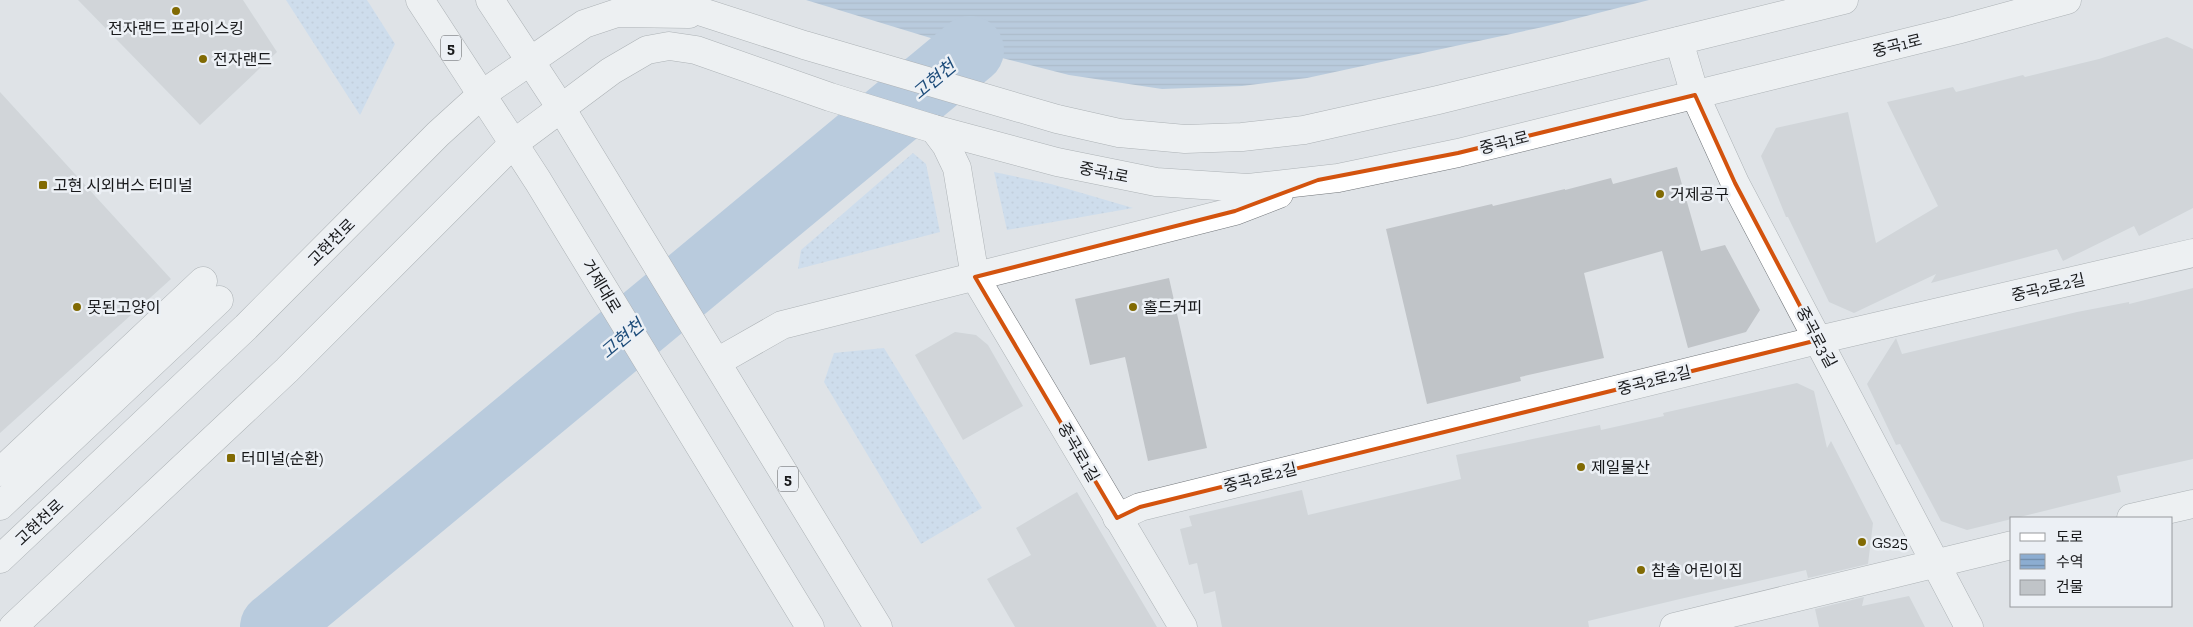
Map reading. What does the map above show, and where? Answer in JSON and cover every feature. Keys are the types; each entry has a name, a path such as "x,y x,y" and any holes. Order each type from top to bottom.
{"street":[{"name":"거제대로","path":"420,0 538,181 810,627"},
{"name":"5","path":"490,0 561,108 878,627"},
{"path":"665,0 705,14 1057,119 1119,133 1185,139 1304,130 1438,100 1844,0"},
{"name":"중곡1로","path":"513,144 611,71 647,50 669,46 696,50 830,97 934,129 1057,162 1156,182 1248,188 1338,178 1458,153 1958,30 2066,0"},
{"name":"고현천로","path":"0,559 239,334 438,134 482,95 584,24 617,13 705,14"},
{"name":"중곡로3길","path":"1678,41 1695,95 1735,183 1969,627"},
{"path":"934,129 946,145 957,168 975,277"},
{"path":"13,627 286,370 513,144"},
{"path":"716,362 782,325 1235,211 1318,180"},
{"name":"중곡2로2길","path":"1117,518 1140,507 1818,340 2193,253"},
{"name":"중곡로1길","path":"975,277 1183,627"},
{"path":"0,472 211,290 0,506"},
{"path":"2135,517 2193,504"},
{"path":"1674,627 2010,546"}],"highlighted area":[{"path":"1695,95 1735,183 1818,340 1140,507 1117,518 975,277 1235,211 1318,180 1458,153"}],"shaded area":[{"path":"286,0 367,0 395,44 360,115"},
{"path":"913,153 926,164 940,232 798,269 801,250"},
{"path":"994,172 1051,184 1133,208 1007,230"},
{"path":"884,348 982,508 921,544 824,382 834,353"}],"water":[{"path":"806,0 1649,0 1543,27 1307,78 1242,86 1162,89 1069,75 970,50"}],"building":[{"name":"전자랜드","path":"78,0 243,0 277,52 200,125"},
{"path":"2167,37 2193,49 2193,208 2139,236 2134,226 2063,261 2057,249 1931,283 1936,274 1854,313 1829,302 1788,217 1786,217 1761,156 1776,128 1848,112 1876,243 1938,206 1887,102 1953,87 1956,92 2023,75 2025,77 2099,59"},
{"name":"고현 시외버스 터미널","path":"0,92 171,279 0,433"},
{"path":"1677,167 1701,251 1725,245 1760,310 1746,332 1688,348 1662,251 1584,273 1604,358 1520,377 1521,381 1427,404 1386,229 1492,204 1493,206 1565,190 1611,178 1613,184"},
{"path":"1169,278 1207,448 1148,461 1125,357 1090,365 1075,299"},
{"path":"2193,288 2193,459 2117,476 2121,492 2020,517 2010,517 2010,519 1967,530 1941,521 1900,444 1896,445 1867,384 1896,338 1902,354 2077,312 2129,302 2129,304"},
{"path":"955,332 976,335 988,345 1023,406 963,440 915,355"},
{"path":"1797,383 1814,391 1827,448 1831,441 1873,523 1868,564 1808,578 1806,570 1588,621 1589,627 1222,627 1215,591 1204,594 1197,563 1189,565 1180,529 1192,526 1189,516 1302,490 1308,515 1461,479 1456,455 1600,425 1601,430 1664,416 1663,413"},
{"path":"1077,492 1157,627 1015,627 987,579 1031,555 1016,528"},
{"path":"1909,596 1925,627 1819,627 1815,609 1864,597 1862,606"}],"waterway":[{"name":"고현천","path":"274,627 970,50"}],"place":[{"name":"전자랜드 프라이스킹","path":"176,11"},
{"name":"전자랜드","path":"203,59"},
{"name":"고현 시외버스 터미널","path":"43,185"},
{"name":"거제공구","path":"1660,194"},
{"name":"못된고양이","path":"77,307"},
{"name":"홀드커피","path":"1133,307"},
{"name":"터미널(순환)","path":"231,458"},
{"name":"제일물산","path":"1581,467"},
{"name":"GS25","path":"1862,542"},
{"name":"참솔 어린이집","path":"1641,570"}]}
